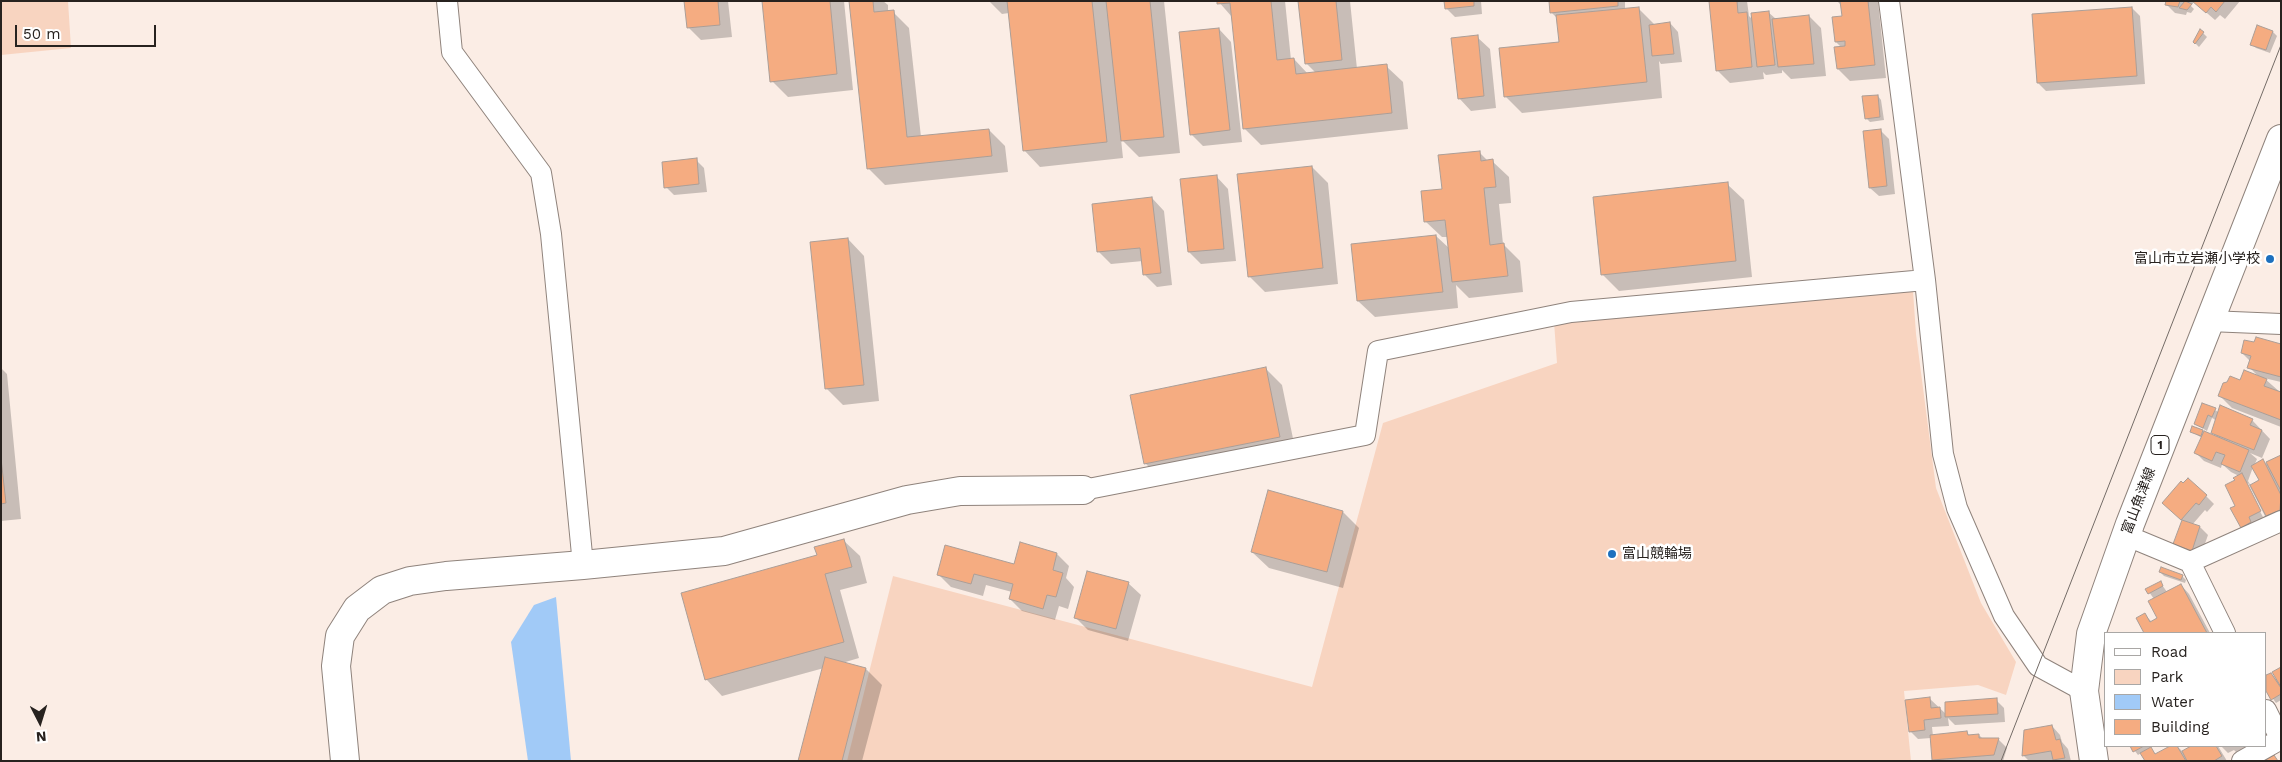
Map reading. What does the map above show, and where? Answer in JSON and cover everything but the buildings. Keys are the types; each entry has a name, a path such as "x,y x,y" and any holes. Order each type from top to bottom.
{"street":[{"path":"447,1 452,52 541,173 551,234 583,565"},
{"path":"1889,1 1925,280 1943,454 1957,508 2004,616 2038,666 2084,691"},
{"name":"富山魚津線","path":"2094,761 2084,691 2091,634 2125,535 2281,138"},
{"path":"345,761 336,666 340,636 357,609 382,590 410,581 446,576 724,551 907,500 951,493 1083,490 1365,436 1378,351 1571,312 1925,280"},
{"path":"2209,321 2281,324"},
{"path":"2190,562 2281,521"},
{"path":"2125,535 2190,562 2225,632"},
{"path":"2242,761 2281,740 2267,712"}],"green space":[{"path":"1,1 68,1 71,48 1,55"},
{"name":"富山競輪場","path":"1913,291 1916,334 1936,488 1981,603 2016,662 2006,695 1978,685 1904,691 1911,761 847,761 893,576 1312,687 1383,423 1557,363 1554,322"}],"water":[{"path":"556,597 571,761 528,761 511,642 534,605"}],"tram line":[{"path":"2001,761 2281,45"}],"place":[{"name":"富山市立岩瀬小学校","path":"2270,259"},
{"name":"富山競輪場","path":"1612,554"}]}
